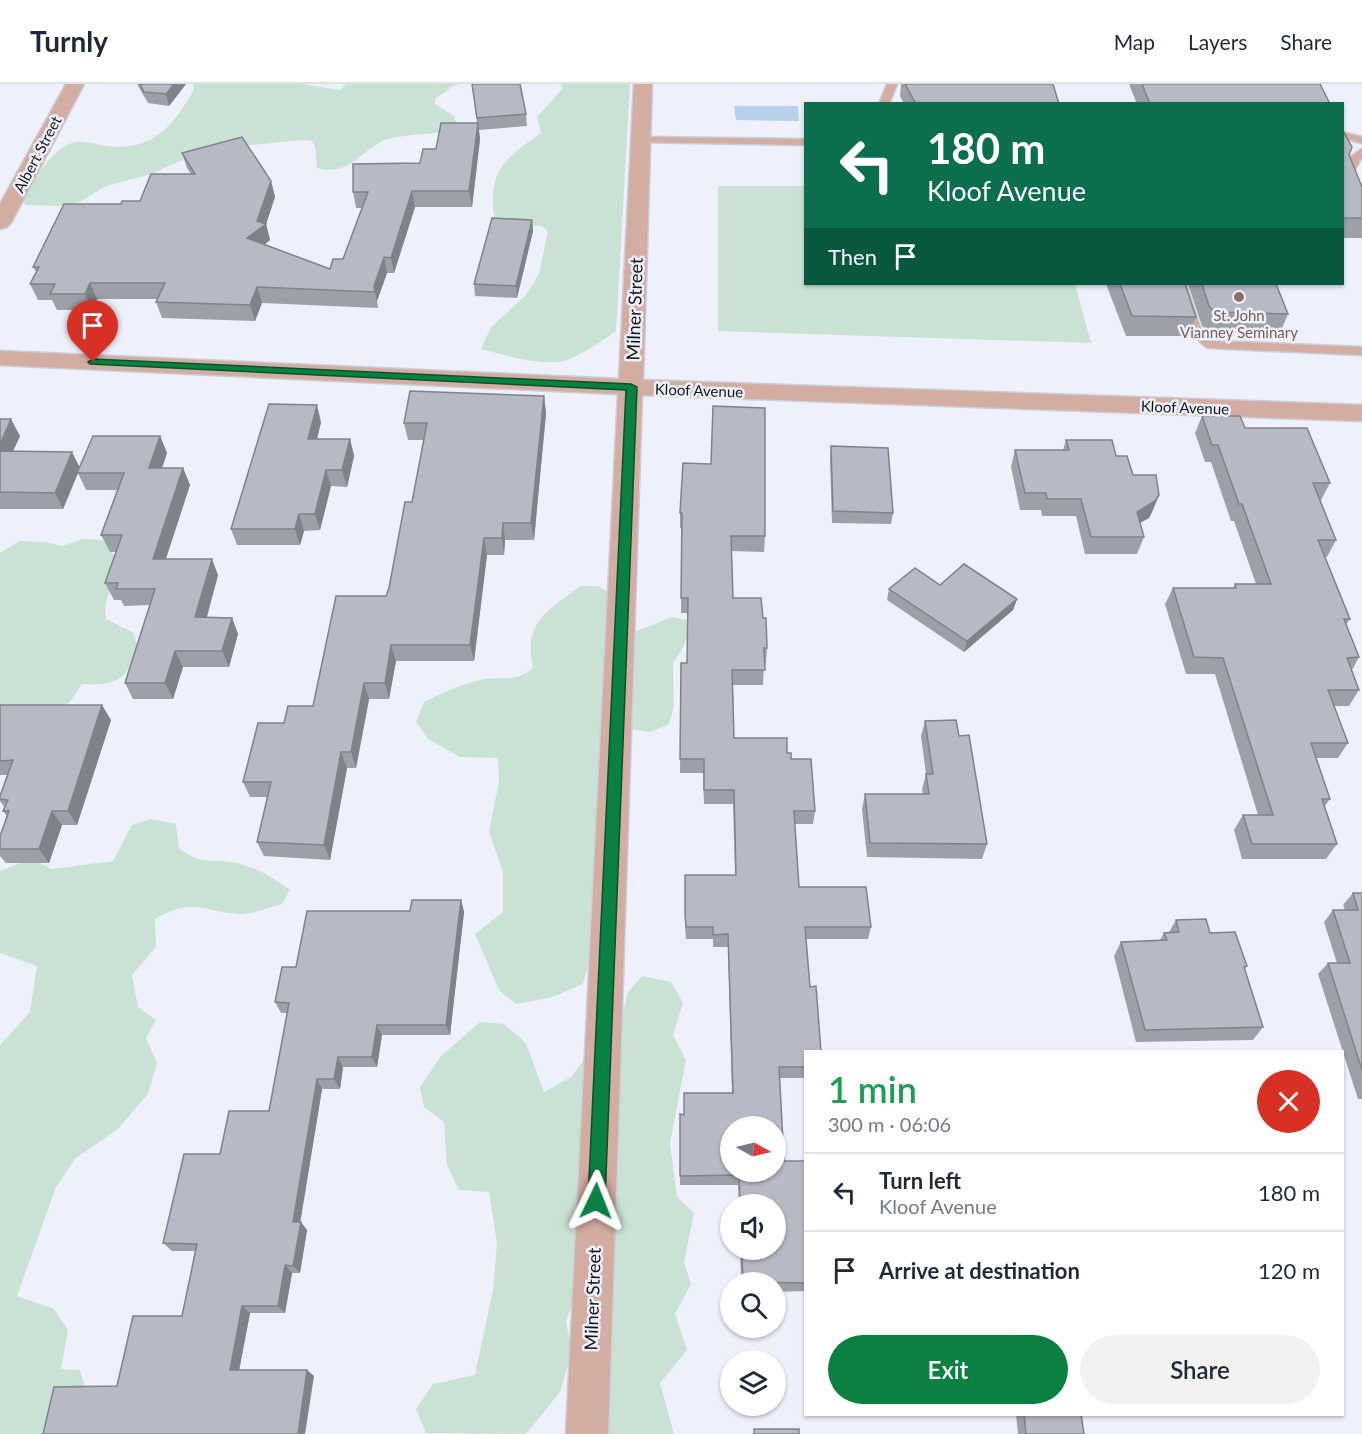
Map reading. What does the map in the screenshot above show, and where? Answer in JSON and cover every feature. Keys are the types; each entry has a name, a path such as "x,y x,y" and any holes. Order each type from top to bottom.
{"street":[{"name":"Albert Street","path":"0,224 75,84"},
{"name":"Milner Street","path":"587,1434 643,84"},
{"name":"Kloof Avenue","path":"0,358 1360,418"}],"lane":[{"path":"885,102 892,84"},
{"path":"1344,136 1362,140"},
{"path":"641,140 804,142"},
{"path":"1362,152 1354,159 1348,173 1362,209"},
{"path":"1180,285 1197,332 1204,342 1212,345 1362,351"}],"green space":[{"path":"193,84 302,84 340,90 346,84 460,84 435,99 435,104 454,116 457,126 452,131 382,141 349,164 329,170 317,168 315,146 312,141 220,148 189,157 151,174 106,186 80,202 58,206 26,205 22,200 48,161 69,144 82,142 121,147 136,145 160,134 186,102 194,89"},
{"path":"560,84 630,84 616,331 573,358 559,362 540,362 481,349 491,327 526,295 539,274 548,231 541,226 497,224 493,209 493,193 498,173 503,165 541,133 537,117 563,88"},
{"path":"718,186 804,186 804,285 1075,285 1091,343 718,331"},
{"path":"83,539 103,540 117,563 115,580 106,606 106,619 134,633 139,654 122,676 110,683 82,684 69,703 33,715 0,719 0,553 20,541 45,542 62,546"},
{"path":"580,586 598,586 608,592 607,608 634,632 672,617 687,620 688,631 683,648 673,662 674,706 669,724 650,732 631,729 625,740 621,833 629,846 593,946 583,984 553,997 516,1004 499,990 475,934 503,912 503,872 489,832 499,781 498,758 460,757 428,739 416,722 424,702 438,695 480,680 514,678 533,668 531,639 540,619"},
{"path":"151,819 176,824 179,848 193,857 247,866 269,876 290,890 282,904 251,913 228,913 190,907 180,908 155,919 156,947 132,975 138,1007 156,1020 146,1038 157,1063 148,1094 118,1129 76,1158 56,1187 17,1296 54,1309 68,1330 61,1369 80,1370 85,1388 54,1434 0,1434 0,1045 30,1012 37,966 0,953 0,871 31,859 52,869 113,861 132,825"},
{"path":"642,976 671,982 683,1003 673,1035 686,1060 670,1143 677,1197 694,1213 684,1262 691,1284 675,1314 687,1350 660,1383 674,1434 606,1434 597,1371 614,1316 605,1301 576,1293 566,1322 572,1351 560,1392 526,1434 426,1433 416,1409 433,1384 475,1375 493,1290 497,1243 489,1192 459,1190 447,1165 444,1122 424,1107 420,1087 441,1056 480,1022 504,1024 526,1043 544,1092 571,1077 583,1061 612,1055 628,992"}],"water":[{"path":"734,106 798,106 799,121 736,120"}],"building":[{"path":"140,84 174,84 166,94 144,92"},
{"path":"472,84 520,84 526,114 477,118"},
{"path":"905,84 1053,84 1058,102 915,102"},
{"path":"1142,84 1320,84 1329,102 1149,102"},
{"path":"441,123 478,123 469,191 412,191 391,258 384,257 374,286 375,292 257,287 250,305 156,302 165,283 90,283 85,294 50,294 55,284 30,284 39,267 33,267 64,204 121,204 122,201 140,201 151,174 195,174 182,153 242,137 271,181 257,221 266,224 247,238 330,269 333,259 343,259 368,192 353,192 353,164 420,163 423,149 436,149"},
{"path":"1344,133 1352,147 1349,155 1362,187 1362,218 1344,218"},
{"path":"492,218 532,220 516,286 474,284"},
{"path":"1120,285 1185,285 1196,317 1132,316"},
{"path":"1202,285 1276,285 1288,314 1215,312 1209,306"},
{"path":"410,391 544,396 531,523 503,523 502,538 484,538 470,645 391,645 385,683 364,683 351,752 341,752 324,845 257,842 271,782 243,782 258,723 284,723 288,706 313,706 336,596 386,596 389,588 405,502 412,502 427,423 404,423"},
{"path":"269,404 317,405 308,439 350,439 342,470 326,470 315,514 299,514 295,529 231,529"},
{"path":"713,406 765,408 765,536 731,536 733,598 761,598 763,618 766,618 765,670 732,670 734,738 787,738 787,753 791,753 791,759 811,759 815,811 794,811 799,887 866,887 871,927 805,927 810,987 816,986 821,1050 804,1050 804,1067 779,1067 782,1116 720,1116 720,1175 680,1176 680,1114 684,1115 684,1093 733,1093 728,934 713,935 713,927 686,927 685,875 736,875 734,790 704,790 704,759 680,759 681,663 687,663 688,598 681,598 682,513 680,513 683,463 711,464"},
{"path":"1202,416 1240,416 1245,428 1307,428 1330,483 1313,483 1336,540 1318,540 1350,619 1344,619 1359,657 1347,658 1359,690 1328,690 1348,743 1311,743 1330,799 1322,799 1337,844 1252,844 1243,815 1273,815 1223,658 1194,657 1173,588 1236,588 1235,584 1271,584 1218,445 1212,445"},
{"path":"0,419 11,419 0,444"},
{"path":"93,436 160,436 149,468 183,468 153,559 212,559 195,617 232,618 222,651 175,651 165,683 125,683 155,589 116,589 118,583 105,583 122,535 101,535 124,473 77,473"},
{"path":"1066,440 1112,440 1116,456 1127,456 1133,475 1156,475 1159,495 1155,501 1137,512 1144,537 1091,537 1081,499 1047,499 1046,493 1025,493 1015,450 1069,450"},
{"path":"831,446 888,448 893,513 833,511"},
{"path":"0,451 72,452 55,493 0,492"},
{"path":"964,564 1017,599 967,641 889,589 915,568 940,585"},
{"path":"0,705 102,705 68,811 52,811 39,849 0,849 0,836 9,811 3,811 8,800 0,799 0,796 13,760 0,761"},
{"path":"956,720 959,736 969,735 987,844 870,843 865,794 929,794 926,774 933,774 925,721"},
{"path":"1353,893 1362,893 1362,1070 1328,963 1350,963 1333,910 1358,910"},
{"path":"412,900 461,900 446,1025 377,1025 372,1057 338,1057 334,1079 317,1079 293,1222 301,1222 293,1266 285,1265 278,1306 242,1306 230,1370 307,1370 298,1434 43,1434 54,1387 117,1386 133,1316 182,1316 197,1244 163,1243 184,1154 220,1154 229,1111 269,1111 289,1003 275,1002 282,967 296,967 307,911 410,911"},
{"path":"1206,919 1210,933 1235,932 1247,966 1244,967 1263,1027 1145,1030 1121,942 1167,940 1164,933 1179,932 1176,920"},
{"path":"786,1161 804,1161 804,1283 786,1283 786,1272 743,1272 742,1260 786,1260 786,1194 740,1194 739,1182 786,1182"},
{"path":"1024,1416 1081,1416 1084,1434 1026,1434"},
{"path":"754,1429 799,1429 799,1434 754,1434"}],"place":[{"name":"St. John Vianney Seminary","path":"1239,297"}],"route":[{"path":"93,362 631,387 596,1201"}]}
